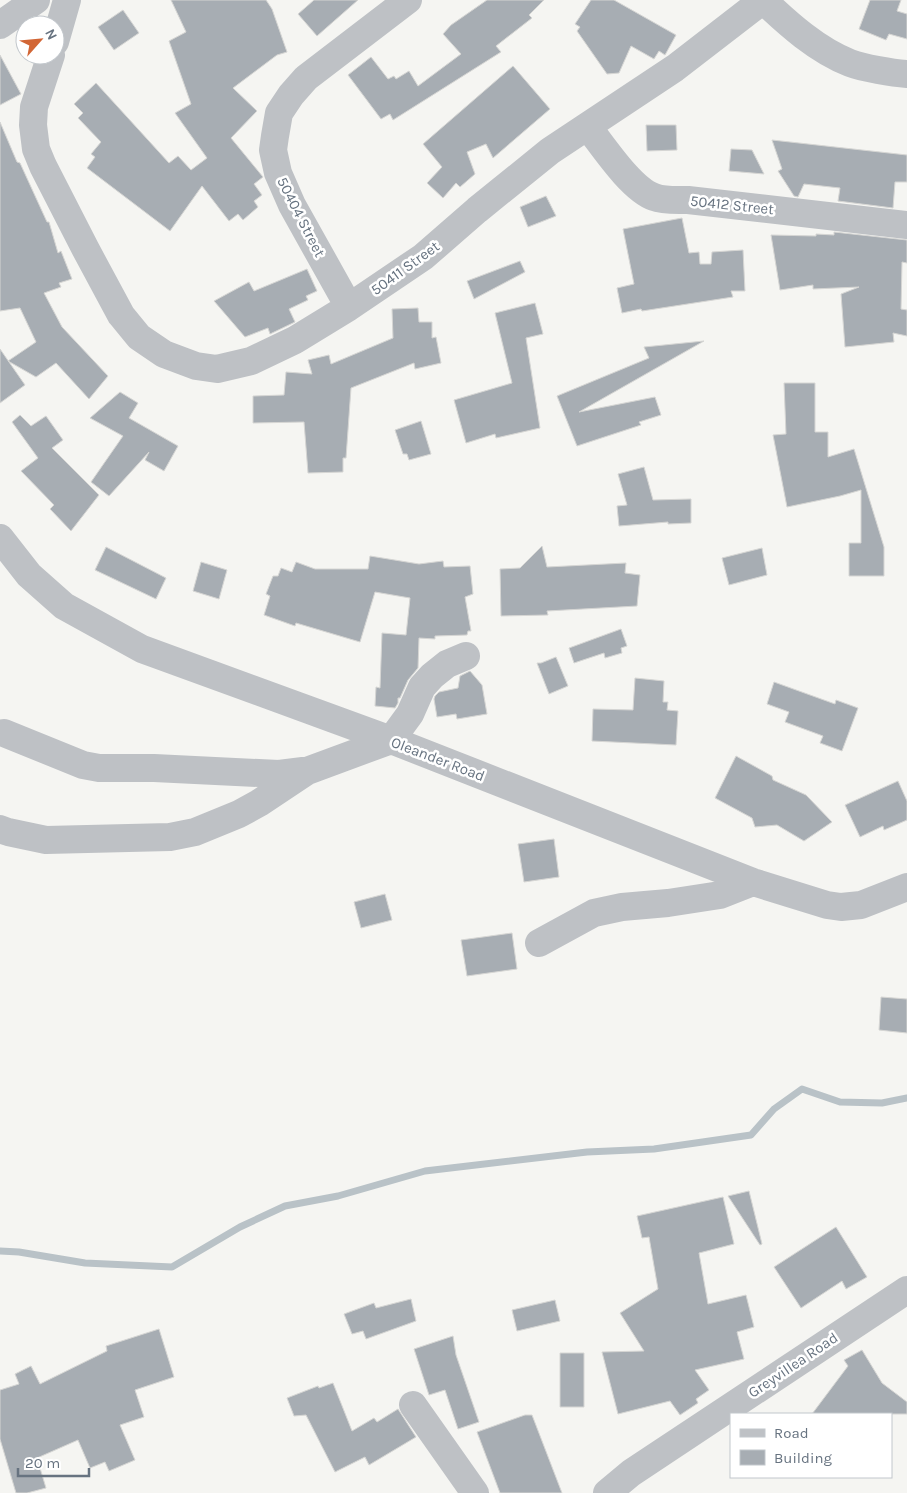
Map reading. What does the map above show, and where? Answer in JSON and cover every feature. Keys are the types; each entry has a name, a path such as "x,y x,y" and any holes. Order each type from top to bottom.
{"street":[{"path":"0,25 36,0"},
{"path":"63,15 67,0"},
{"name":"50404 Street","path":"349,307 292,205 278,173 273,150 274,136 279,113 306,78 408,0"},
{"name":"50411 Street","path":"48,65 34,106 33,125 36,149 81,240 117,306 139,337 164,354 196,366 216,369 251,362 295,340 349,307 423,257 477,210 550,152 675,68 763,0 798,32 833,54 851,63 907,74"},
{"name":"50412 Street","path":"588,127 635,185 652,197 907,225"},
{"name":"Oleander Road","path":"0,538 29,575 64,606 142,649 390,740 753,882 827,905 840,907 861,905 907,887"},
{"path":"0,829 46,840 170,837 196,832 239,814 307,771 390,740 410,714 422,687 447,664 466,656"},
{"path":"4,733 83,765 99,768 279,774 307,771"},
{"path":"539,943 594,913 622,907 668,903 720,895 753,882"},
{"name":"Greyvillea Road","path":"607,1493 631,1473 907,1290"},
{"path":"413,1405 474,1493"}],"building":[{"path":"171,0 266,0 272,9 287,52 277,55 233,88 257,111 231,138 263,177 254,184 262,195 254,201 258,207 243,220 238,214 229,221 202,186 170,231 87,168 95,157 91,154 101,142 78,118 83,113 74,104 96,83 169,163 178,156 191,170 207,158 175,113 191,104 169,41 186,32"},
{"path":"314,0 358,0 317,36 298,14"},
{"path":"487,0 544,0 529,15 532,18 496,46 501,52 393,120 390,114 381,119 348,75 371,57 388,79 394,76 396,79 409,71 418,86 461,54 443,34 451,25"},
{"path":"591,0 614,0 676,35 665,55 659,51 654,59 631,46 619,73 607,74 577,31 580,27 575,24"},
{"path":"870,0 901,0 897,11 907,14 907,39 889,34 886,40 859,29"},
{"path":"123,10 139,33 114,50 98,27"},
{"path":"0,55 21,94 0,105"},
{"path":"513,66 550,109 493,158 486,144 467,152 475,174 460,187 456,183 443,198 427,183 442,167 423,144"},
{"path":"0,122 17,162 20,163 47,222 49,222 58,253 61,251 72,279 59,283 61,287 44,293 62,327 108,376 89,399 56,363 36,377 8,361 36,342 20,308 0,311"},
{"path":"646,125 676,125 677,150 647,151"},
{"path":"772,140 907,155 907,182 895,182 893,208 838,201 840,188 804,184 798,197 794,196 778,171 782,169"},
{"path":"731,149 752,150 764,174 729,171"},
{"path":"546,196 556,216 528,227 520,207"},
{"path":"682,218 689,253 699,252 700,264 711,264 712,252 743,250 745,291 731,291 733,297 622,313 617,288 634,284 623,229"},
{"path":"834,232 907,240 907,263 902,262 901,309 907,310 907,336 893,333 894,342 845,347 841,294 859,287 813,289 813,285 780,290 771,235 816,236 816,234 834,235"},
{"path":"520,261 525,272 474,299 467,281"},
{"path":"307,269 317,291 306,296 308,300 289,309 295,322 270,334 268,328 245,337 214,301 249,282 254,291"},
{"path":"535,303 543,334 526,338 540,428 496,438 495,434 466,443 454,400 512,383 495,313"},
{"path":"418,308 419,322 432,322 432,338 436,337 441,363 415,369 414,363 351,388 346,458 343,458 343,472 308,473 304,422 253,423 253,396 284,395 286,372 312,374 308,360 329,355 331,364 393,338 392,309"},
{"path":"704,341 579,412 655,397 661,415 639,422 641,425 577,446 557,396 649,358 644,347"},
{"path":"0,349 25,385 0,403"},
{"path":"784,383 815,383 815,432 828,432 828,457 854,449 884,547 884,576 849,576 849,543 861,543 861,490 787,507 773,435 786,434"},
{"path":"120,392 138,403 129,418 178,446 164,471 145,460 149,452 109,496 91,482 123,436 90,418"},
{"path":"20,415 31,426 46,416 63,440 52,448 99,495 71,531 50,509 54,505 21,471 38,458 12,422"},
{"path":"421,421 431,454 409,460 407,454 403,454 395,430"},
{"path":"644,467 653,500 691,499 691,523 668,524 668,522 619,526 617,506 627,505 618,474"},
{"path":"542,546 547,567 626,563 625,573 640,575 637,606 547,611 548,615 501,616 500,569 520,568"},
{"path":"106,547 166,578 156,599 95,570"},
{"path":"762,548 767,575 729,585 722,558"},
{"path":"370,556 419,564 443,561 444,567 470,566 473,594 465,597 471,631 468,631 467,635 435,636 435,639 419,638 418,668 408,680 395,708 375,706 376,687 380,688 382,633 406,635 410,598 375,592 360,642 296,623 295,626 264,615 270,596 266,594 273,576 278,576 281,568 292,572 296,562 315,569 368,569"},
{"path":"201,562 227,570 219,599 193,591"},
{"path":"621,629 627,646 621,648 622,653 605,658 604,653 574,663 569,648"},
{"path":"556,657 568,686 549,694 537,663"},
{"path":"470,671 482,685 487,714 457,719 456,714 437,717 435,696 439,692 458,688 460,676"},
{"path":"635,678 664,681 663,702 668,702 667,710 678,711 676,745 592,741 593,709 633,710"},
{"path":"774,682 835,704 836,700 858,708 842,751 820,743 823,736 785,722 789,712 767,704"},
{"path":"736,756 772,776 773,780 806,795 832,822 804,841 777,825 755,827 752,818 715,798"},
{"path":"898,781 907,801 907,820 884,830 883,826 860,837 845,805"},
{"path":"554,839 559,877 524,882 518,844"},
{"path":"385,894 392,920 361,928 354,902"},
{"path":"512,933 517,969 467,976 461,940"},
{"path":"881,997 907,999 907,1033 879,1030"},
{"path":"749,1191 762,1244 760,1245 728,1196"},
{"path":"723,1197 734,1244 699,1253 708,1304 746,1295 754,1327 737,1332 744,1359 695,1370 709,1390 696,1399 698,1403 680,1415 670,1401 618,1414 602,1352 644,1351 620,1313 658,1289 649,1237 642,1238 637,1216"},
{"path":"836,1227 867,1277 846,1289 842,1281 801,1308 774,1267"},
{"path":"411,1299 416,1321 366,1339 363,1331 352,1334 344,1314 374,1303 376,1308"},
{"path":"555,1300 560,1321 517,1331 512,1310"},
{"path":"159,1329 174,1377 135,1390 144,1417 120,1425 135,1460 109,1471 105,1462 90,1468 78,1440 37,1458 46,1488 27,1493 16,1493 0,1439 0,1390 19,1384 15,1374 31,1366 40,1384 107,1351 106,1346"},
{"path":"453,1336 456,1355 479,1422 458,1429 445,1390 429,1395 414,1349"},
{"path":"862,1350 882,1383 907,1402 907,1414 813,1413 848,1366 844,1360"},
{"path":"560,1353 584,1353 584,1407 560,1407"},
{"path":"333,1383 352,1431 374,1418 377,1422 398,1409 416,1437 369,1465 365,1457 335,1472 306,1415 294,1416 287,1398 318,1386 319,1388"},
{"path":"525,1415 532,1415 562,1493 500,1493 477,1432"}],"waterway":[{"path":"0,1251 19,1252 85,1263 172,1267 240,1227 285,1206 338,1196 425,1171 587,1152 654,1149 751,1135 774,1109 802,1089 840,1102 882,1103 907,1098"}]}
